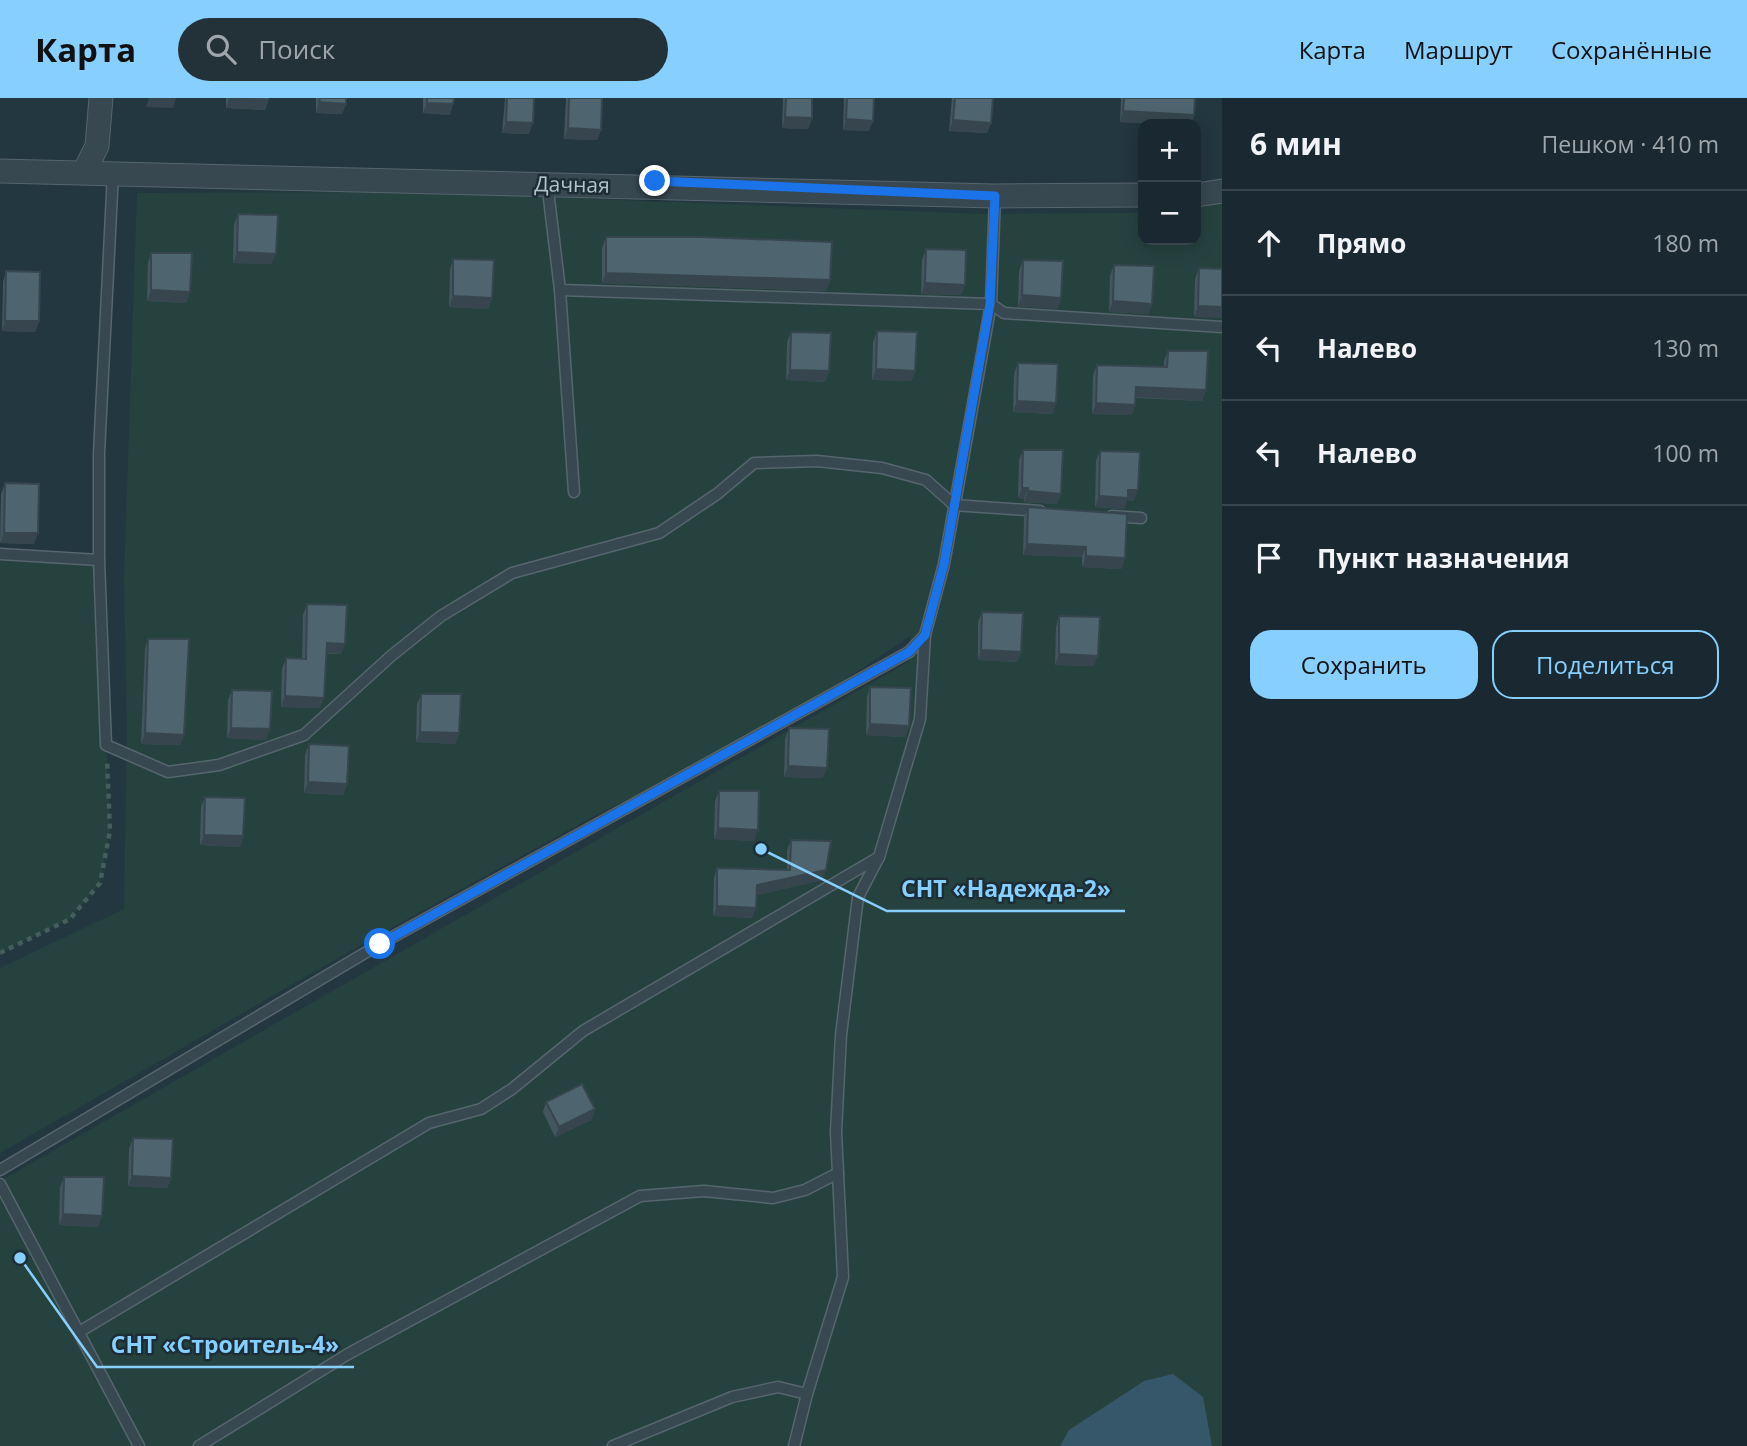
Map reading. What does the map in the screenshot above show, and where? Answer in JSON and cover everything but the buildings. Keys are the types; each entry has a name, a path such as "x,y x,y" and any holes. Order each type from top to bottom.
{"street":[{"path":"84,172 97,146 101,98"},
{"path":"113,172 328,166 995,196 1138,196"},
{"name":"Дачная","path":"0,171 995,196"}],"lane":[{"path":"113,172 99,453 99,560 106,745 168,772 219,765 304,735 391,656 441,616 512,573 659,533 717,494 754,463 817,461 882,468 926,480 954,505 1047,511"},
{"path":"546,175 560,289 574,492"},
{"path":"794,1446 843,1277 836,1132 841,1035 858,897 879,856 920,719 925,635 944,564 990,304 995,196"},
{"path":"560,289 990,304 1004,313 1222,327"},
{"path":"1101,515 1141,518"},
{"path":"0,554 99,560"},
{"path":"0,1170 380,944 909,652 925,635"},
{"path":"79,1332 429,1123 481,1110 512,1089 583,1031 879,856"},
{"path":"199,1446 348,1354 640,1196 704,1191 773,1198 805,1190 838,1173"},
{"path":"0,1184 139,1446"},
{"path":"613,1446 732,1397 778,1387 807,1394"}],"path":[{"path":"0,953 70,919 100,883 110,831 106,745"}],"green space":[{"path":"413,192 982,214 1138,212 1138,245 1201,245 1201,201 1222,198 1222,1446 0,1446 0,1181 910,661 910,636 778,725 592,817 373,938 0,1153 0,968 124,909 127,728 124,579 137,193"},
{"path":"0,558 99,560 110,831 100,883 70,919 0,953"}],"water":[{"path":"1173,1374 1203,1397 1212,1446 1060,1446 1069,1430 1144,1381"}],"place":[{"name":"СНТ «Надежда-2»","path":"761,849"},
{"name":"СНТ «Строитель-4»","path":"20,1258"}],"route":[{"path":"380,944 909,652 925,635 944,564 990,304 995,196 655,181"}]}
